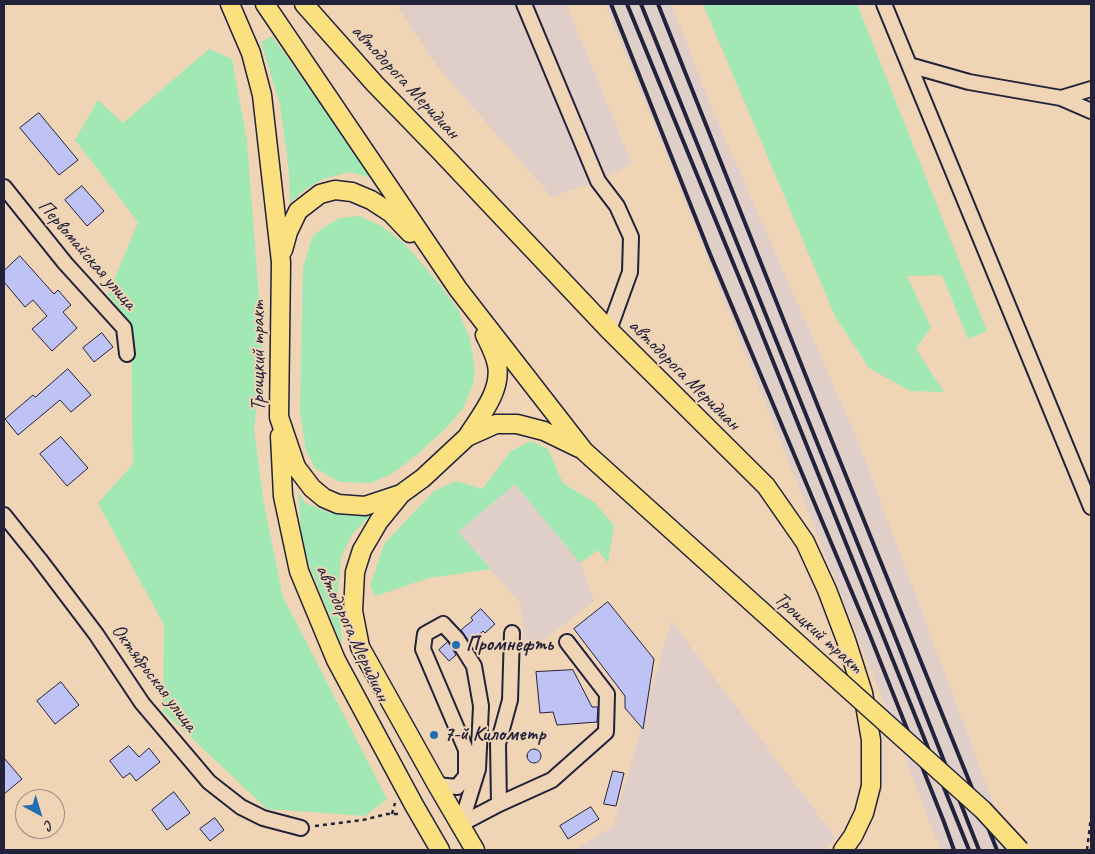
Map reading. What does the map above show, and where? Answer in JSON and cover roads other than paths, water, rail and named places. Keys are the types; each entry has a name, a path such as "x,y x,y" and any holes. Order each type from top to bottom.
{"main road":[{"name":"Троицкий тракт","path":"230,4 251,54 262,95 281,262 279,417 296,467 312,488 324,498 338,504 365,506 401,494 423,478 467,437 496,424 517,424 544,431 584,451"},
{"name":"Троицкий тракт","path":"265,4 443,267 584,451 983,810 1020,850"},
{"name":"автодорога Меридиан","path":"304,4 375,84 609,330 766,486 805,542 827,590 846,640 863,693 871,740 871,786 864,813 853,836 843,850"},
{"path":"281,262 288,232 298,211 320,194 335,190 352,192 371,200 390,213 443,267"},
{"path":"467,437 489,402 497,384 498,366 492,349 471,306"},
{"name":"автодорога Меридиан","path":"279,417 283,496 299,571 336,660 440,850"},
{"name":"автодорога Меридиан","path":"401,494 379,521 362,550 355,572 353,611 360,647 437,786 475,850"}],"street":[{"path":"524,4 598,181 617,206 630,237 630,272 609,330"},
{"path":"884,4 1091,507"},
{"path":"909,65 969,82 1061,98 1091,111"},
{"path":"1061,98 1091,89"},
{"name":"Первомайская улица","path":"4,187 124,328 127,354"},
{"name":"Октябрьская улица","path":"4,515 96,634 142,703 209,782 241,807 263,818 301,828"},
{"path":"437,786 457,787 466,776 466,750 423,649 425,634 444,624 457,639 474,666 481,706 478,769 460,824"},
{"path":"499,804 498,744 510,700 512,633"},
{"path":"460,824 552,780 606,732 607,694 567,642"}],"railway":[{"path":"611,4 710,254 869,633 954,850"},
{"path":"627,4 752,309 969,850"},
{"path":"641,4 979,850"},
{"path":"658,4 997,850"}],"place":[{"name":"Промнефть","path":"456,645"},
{"name":"7-й Километр","path":"434,735"}]}
